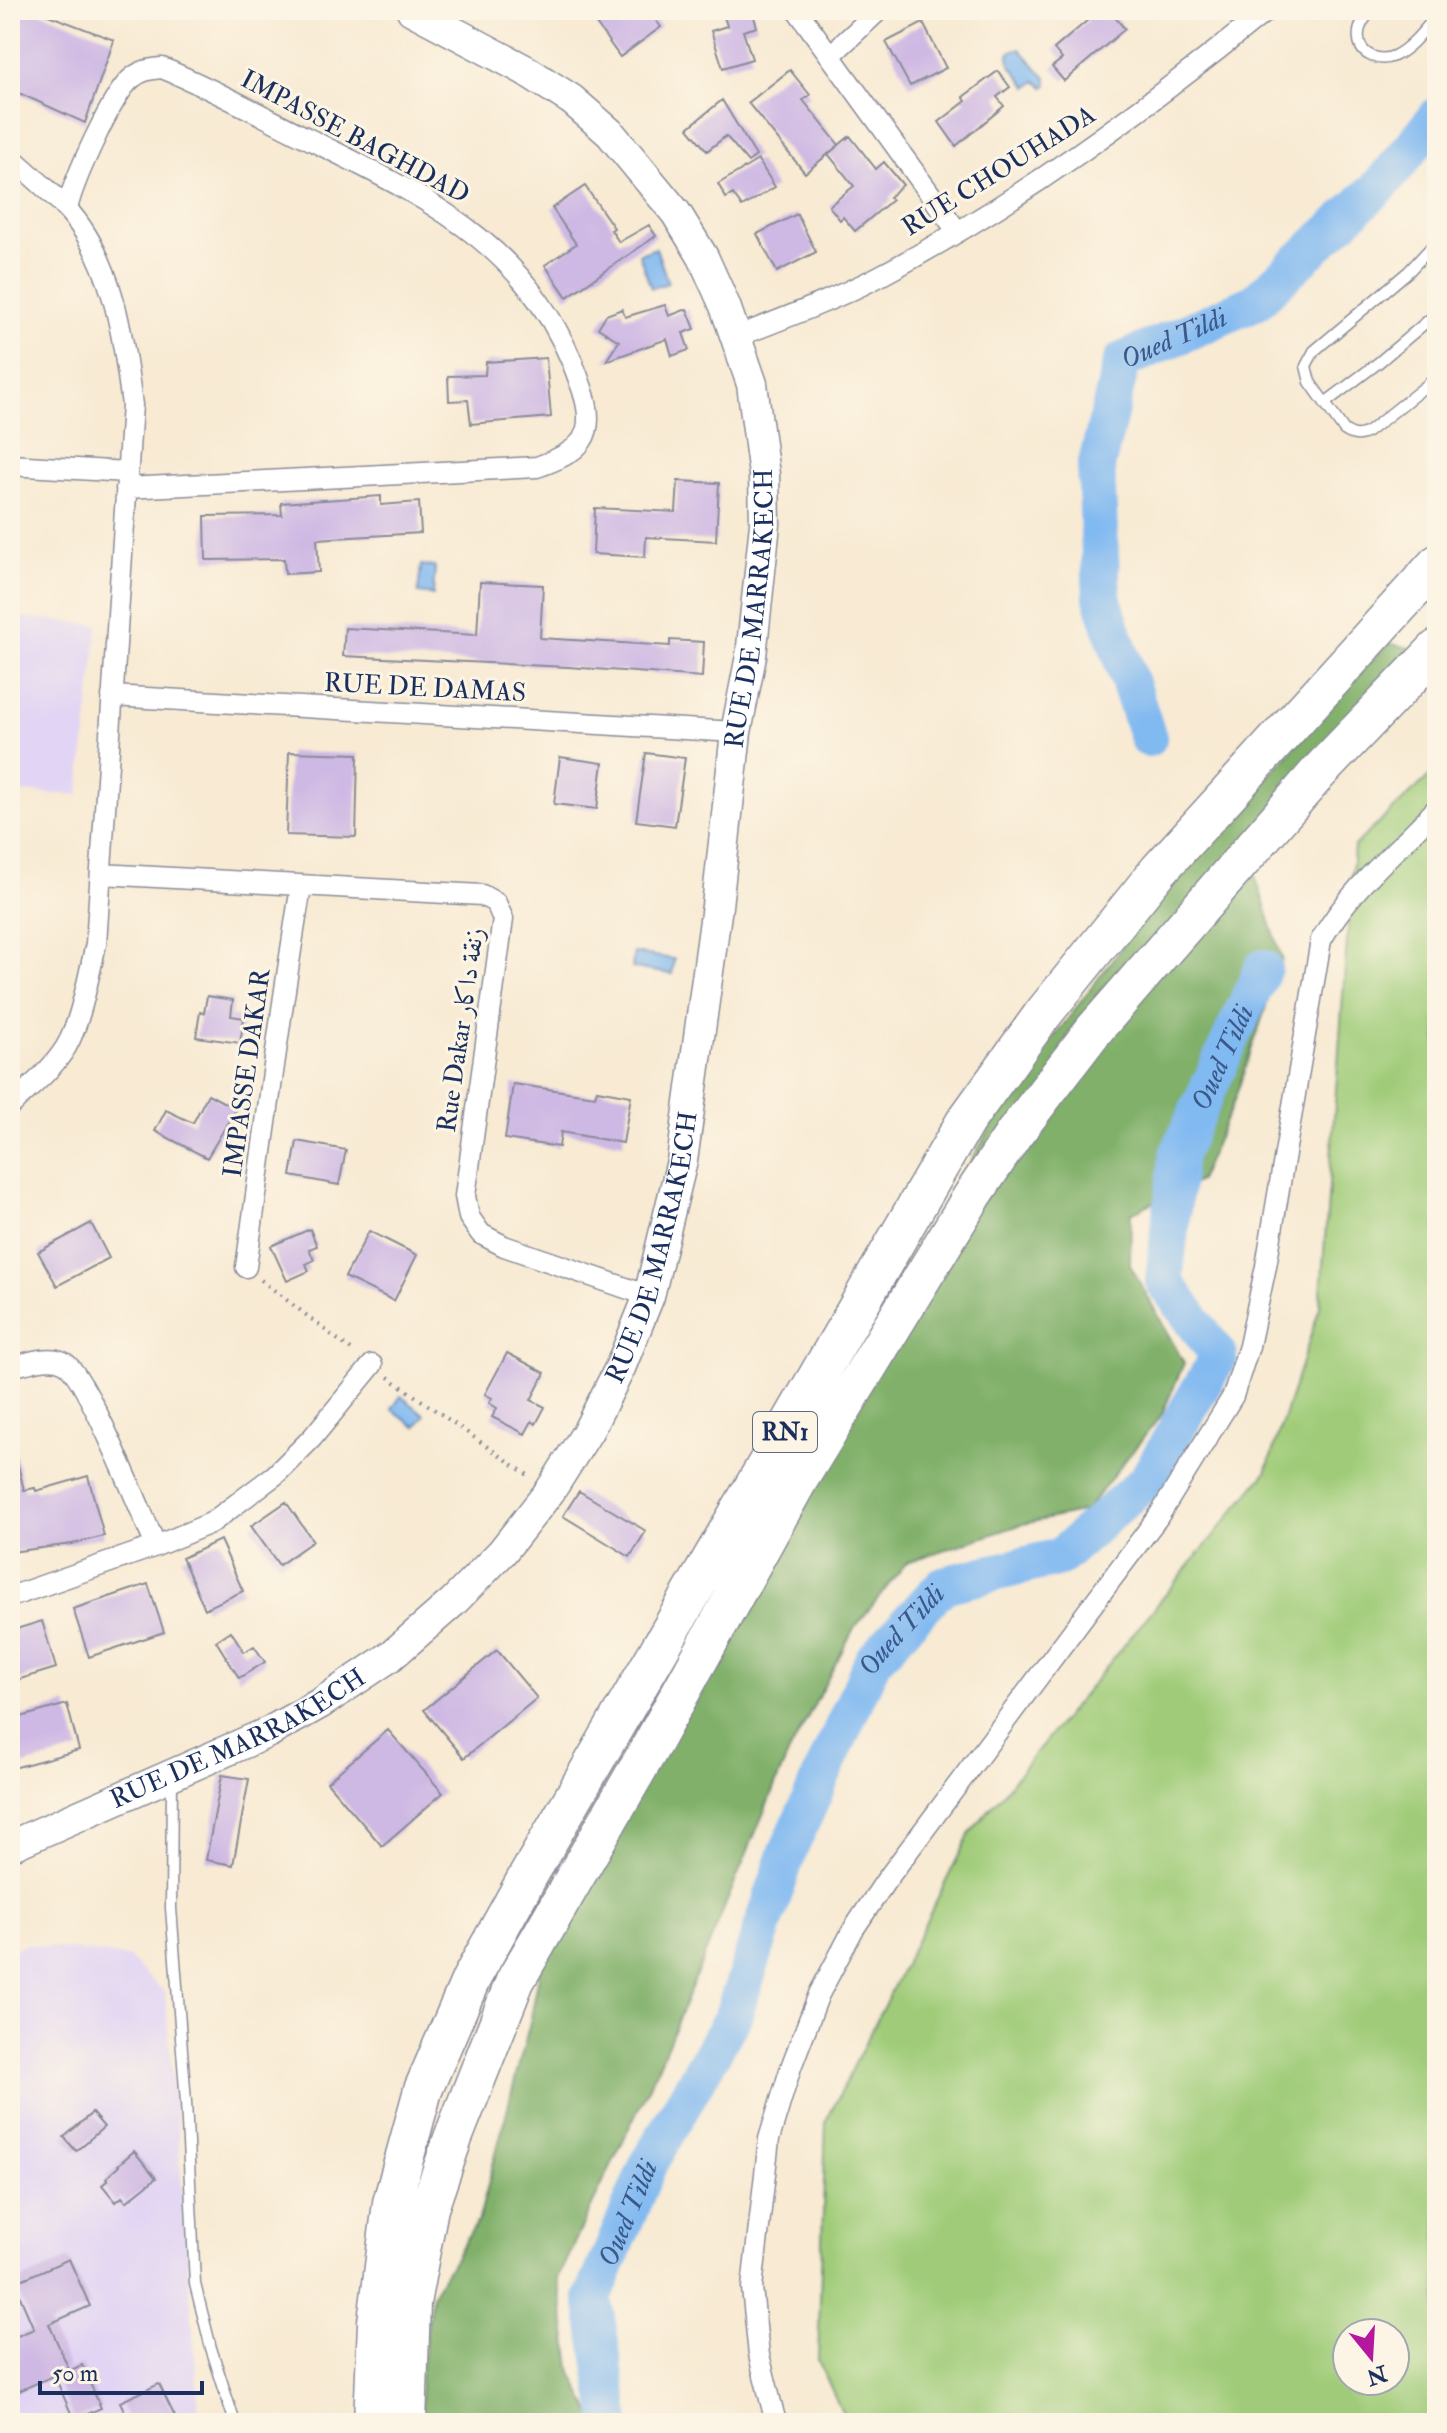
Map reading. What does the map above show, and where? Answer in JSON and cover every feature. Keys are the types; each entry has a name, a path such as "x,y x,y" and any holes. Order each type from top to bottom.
{"highway":[{"name":"RN1","path":"373,2423 377,2322 392,2203 423,2090 471,1979 528,1876 965,1122 1043,1014 1159,870 1437,564"},
{"name":"RN1","path":"407,2423 411,2303 429,2208 515,1981 651,1746 799,1479 973,1195 1014,1134 1093,1031 1318,773 1437,649"}],"street":[{"name":"RUE DE MARRAKECH","path":"10,1846 269,1732 321,1703 391,1656 453,1602 492,1562 550,1491 588,1431 614,1381 649,1296 682,1161 717,906 736,732 751,656 765,524 764,475 752,384 703,257 683,224 610,133 572,100 537,77 412,10"},
{"path":"797,10 957,231"},
{"path":"830,56 879,10"},
{"name":"RUE CHOUHADA","path":"736,337 874,279 1029,188 1183,78 1267,10"},
{"name":"IMPASSE BAGHDAD","path":"67,209 71,191 115,100 130,79 146,69 162,68 371,171 427,201 470,229 504,259 557,328 574,364 589,420 581,445 565,457 537,467 126,480"},
{"path":"10,156 67,209 91,246 111,291 123,340 132,405 96,944 85,993 67,1045 46,1072 10,1106"},
{"path":"10,465 126,480"},
{"name":"RUE DE DAMAS","path":"112,696 736,732"},
{"path":"776,2423 759,2355 752,2288 757,2223 769,2139 791,2067 819,1994 853,1930 885,1882 1158,1517 1233,1396 1249,1346 1266,1266 1321,940 1356,889 1437,808"},
{"name":"Rue Dakar زنقة داكار","path":"101,874 482,895 496,903 503,919 465,1196 469,1217 481,1234 504,1246 649,1296"},
{"name":"IMPASSE DAKAR","path":"246,1267 260,1180 275,1044 301,887"},
{"path":"10,1367 43,1359 63,1361 77,1374 156,1546"},
{"path":"10,1597 156,1546 211,1523 275,1475 312,1438 372,1365"}],"lane":[{"path":"1372,10 1361,24 1358,39 1370,56 1383,58 1394,56 1409,45 1437,15"},
{"path":"1437,241 1409,271 1309,358 1306,366 1308,376 1344,430 1361,436 1437,377"},
{"path":"1325,403 1437,313"},
{"path":"172,1774 171,1908 186,2102 195,2284 235,2423"}],"path":[{"path":"246,1267 372,1365 550,1491"}],"shaded area":[{"path":"10,616 98,625 79,795 10,792"},
{"path":"27,1944 128,1957 165,1993 200,2423 10,2423 10,1951"}],"green space":[{"path":"1388,643 1410,648 1400,671 1254,872 1282,959 1234,1101 1199,1181 1131,1213 1130,1265 1184,1363 1162,1414 1085,1511 1023,1524 907,1562 853,1630 786,1759 659,2065 558,2277 572,2373 596,2423 423,2423 420,2379 432,2294 479,2219 531,2018 553,1898 687,1641 1010,1095 1164,892"},
{"path":"1437,769 1437,2423 847,2423 818,2360 826,2122 970,1833 1266,1472 1320,1307 1354,846"}],"water":[{"path":"1020,49 1047,79 1047,85 1044,87 1036,81 1028,87 1010,64 1011,51"},
{"path":"656,248 668,283 651,288 639,254"},
{"path":"421,565 435,567 433,595 418,593"},
{"path":"634,953 674,959 672,974 632,968"},
{"path":"401,1396 425,1415 416,1427 392,1409"}],"building":[{"path":"10,10 35,10 114,40 85,123 10,89"},
{"path":"586,10 648,10 661,27 620,57"},
{"path":"722,10 752,10 757,27 743,31 752,59 723,68 711,31 727,26"},
{"path":"1079,10 1109,10 1125,29 1064,81 1052,67 1062,59 1054,49 1088,20"},
{"path":"923,23 946,68 910,86 886,42"},
{"path":"790,70 810,95 803,100 839,145 805,173 748,103"},
{"path":"998,71 1010,87 997,97 1004,106 956,146 939,122 966,101 963,97"},
{"path":"722,100 756,156 748,162 726,136 707,151 688,128"},
{"path":"850,136 876,169 884,162 903,185 889,197 892,200 855,231 843,217 840,220 829,206 854,186 828,154"},
{"path":"758,160 775,187 742,207 733,194 726,198 718,184"},
{"path":"585,186 614,228 611,230 619,242 649,225 656,236 567,297 545,265 576,244 552,208"},
{"path":"797,214 816,252 777,272 757,234"},
{"path":"665,305 669,316 687,309 695,329 683,333 689,350 672,356 667,339 606,361 619,341 598,328 606,315 622,309 625,317"},
{"path":"546,358 551,417 471,424 468,400 449,401 448,376 485,375 486,362"},
{"path":"678,481 719,483 716,541 646,537 645,557 593,554 595,508 676,512"},
{"path":"381,496 381,505 419,502 421,533 317,539 319,572 285,574 284,559 206,560 205,516 282,515 281,503"},
{"path":"480,582 543,585 540,638 670,646 670,640 704,642 702,677 343,656 345,628 477,635"},
{"path":"289,752 358,754 356,837 286,835"},
{"path":"646,753 685,758 675,826 636,821"},
{"path":"560,757 603,763 597,809 554,804"},
{"path":"207,996 233,1000 231,1016 244,1018 240,1043 196,1037 200,1012 204,1013"},
{"path":"513,1084 595,1096 597,1090 631,1096 623,1143 561,1132 559,1147 505,1139"},
{"path":"208,1094 236,1109 207,1158 155,1131 166,1110 193,1123"},
{"path":"297,1141 346,1150 339,1185 291,1176"},
{"path":"91,1223 109,1258 57,1286 38,1252"},
{"path":"310,1229 317,1246 309,1249 314,1260 306,1264 309,1271 287,1281 271,1246"},
{"path":"369,1231 417,1255 394,1301 345,1277"},
{"path":"507,1353 545,1373 531,1400 545,1407 536,1424 532,1421 525,1434 492,1417 497,1408 489,1403 492,1398 485,1394"},
{"path":"16,1457 24,1490 35,1488 36,1491 88,1476 104,1536 72,1544 10,1552 10,1458"},
{"path":"579,1491 646,1531 630,1557 563,1516"},
{"path":"286,1502 313,1541 279,1565 251,1526"},
{"path":"220,1540 243,1591 205,1609 182,1558"},
{"path":"148,1584 164,1632 89,1657 73,1609"},
{"path":"42,1621 56,1668 17,1680 10,1657 10,1631"},
{"path":"231,1631 244,1652 254,1646 265,1662 239,1678 216,1641"},
{"path":"497,1650 537,1698 464,1758 424,1710"},
{"path":"67,1704 79,1750 10,1769 10,1720"},
{"path":"388,1730 443,1793 382,1846 327,1782"},
{"path":"222,1775 249,1779 233,1865 206,1860"},
{"path":"92,2113 104,2127 76,2151 64,2137"},
{"path":"134,2151 156,2178 126,2202 122,2197 116,2202 102,2185"},
{"path":"69,2259 90,2306 49,2324 69,2369 10,2395 10,2339 34,2329 14,2283"},
{"path":"82,2365 101,2408 74,2420 55,2377"},
{"path":"159,2384 178,2423 130,2423 120,2402"}],"waterway":[{"name":"Oued Tildi","path":"1148,738 1102,598 1096,467 1122,361 1255,302 1383,183 1437,116"},
{"name":"Oued Tildi","path":"612,2423 593,2298 648,2165 733,2016 788,1851 873,1660 943,1585 1060,1557 1147,1480 1219,1356 1164,1281 1178,1155 1263,968"}]}
